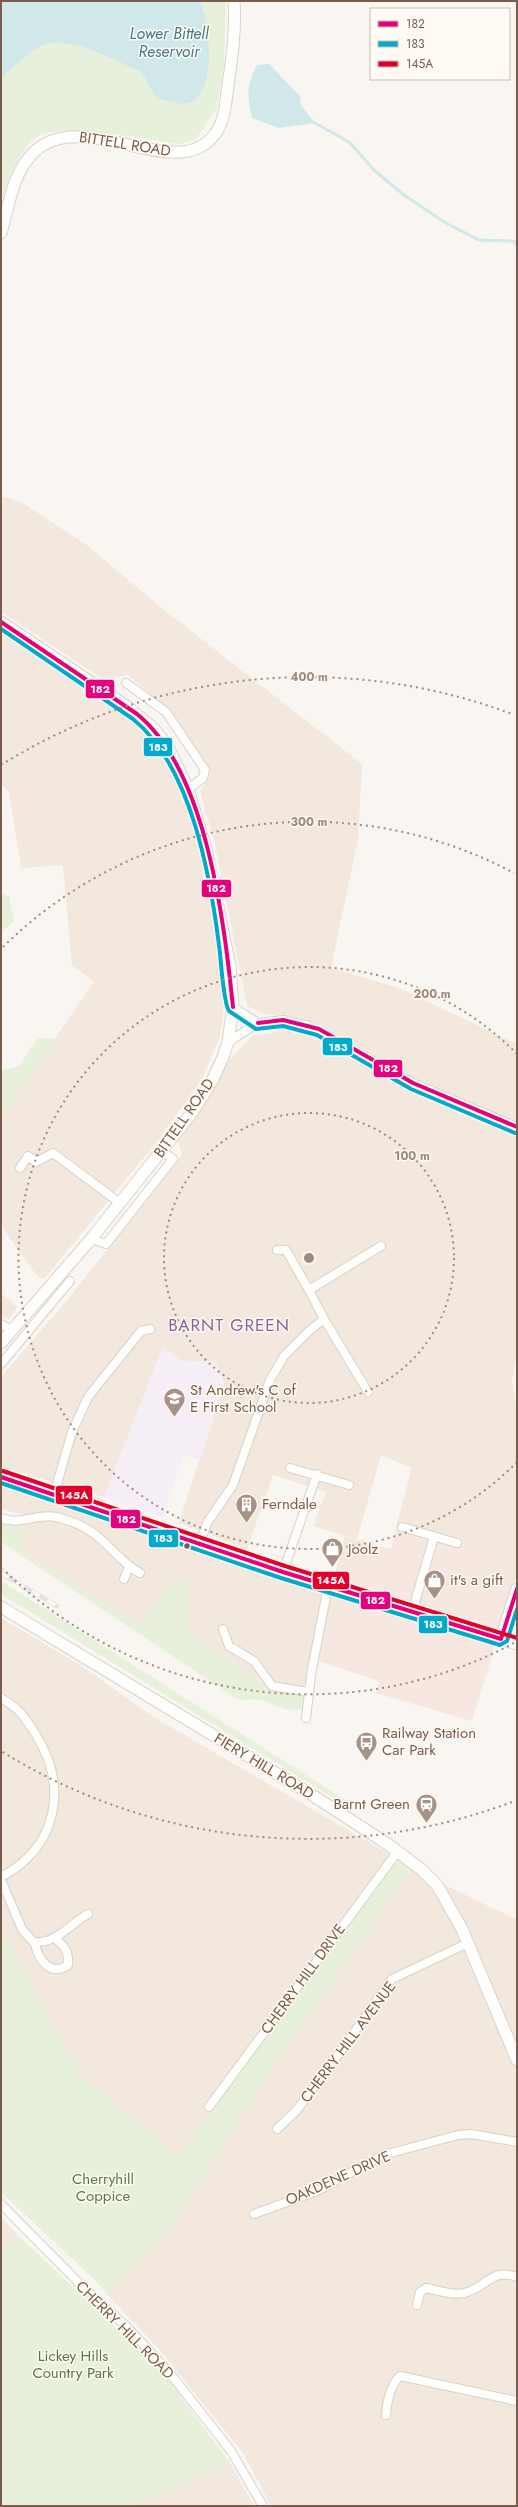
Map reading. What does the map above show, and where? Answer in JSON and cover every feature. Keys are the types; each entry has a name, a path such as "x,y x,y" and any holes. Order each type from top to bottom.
{"main road":[{"name":"BITTELL ROAD","path":"1,233 20,170 30,156 50,140 66,136 85,136 174,152 198,148 210,140 219,128 225,107 234,36 234,1"},
{"name":"BITTELL ROAD","path":"1,622 129,708 153,728 167,745 188,789 206,849 222,919 230,966 233,1007 228,1042 212,1081 162,1150 91,1239 42,1295 6,1327 1,1343"},
{"path":"1,1477 328,1587 517,1644"},
{"path":"501,1639 517,1588"},
{"name":"FIERY HILL ROAD","path":"1,1607 312,1795 398,1852 438,1884 468,1943 517,2060"}],"street":[{"path":"126,683 166,712 205,770 203,778 188,789"},
{"path":"233,1007 258,1023"},
{"path":"228,1042 258,1023 283,1020 319,1029 413,1083 517,1126"},
{"path":"91,1239 106,1244 173,1159 162,1150"},
{"path":"20,1168 28,1156 36,1162 53,1153 120,1203"},
{"path":"309,1290 380,1246"},
{"path":"277,1250 286,1250 324,1319 368,1392"},
{"path":"1,1364 70,1281"},
{"path":"42,1295 51,1302"},
{"path":"200,1543 207,1523 233,1485 270,1380 284,1356 324,1319"},
{"path":"54,1494 72,1432 88,1397 141,1330 150,1329"},
{"path":"290,1468 317,1474 349,1485"},
{"path":"283,1572 317,1474"},
{"path":"1,1518 16,1521 56,1517 83,1527 94,1533 129,1567 140,1573"},
{"path":"402,1527 457,1543"},
{"path":"412,1612 434,1537"},
{"path":"124,1579 129,1567"},
{"path":"306,1718 308,1692 328,1587"},
{"path":"223,1629 229,1646 254,1661 272,1686 308,1692"},
{"path":"1,1698 20,1710 44,1749 51,1768 55,1803 43,1838 34,1854 1,1879 22,1929 28,1939 35,1942 56,1939 72,1923 88,1914"},
{"name":"CHERRY HILL DRIVE","path":"209,2107 398,1852"},
{"path":"35,1942 39,1958 46,1965 55,1970 62,1969 68,1965 68,1955 65,1947 56,1939"},
{"name":"CHERRY HILL AVENUE","path":"277,2128 296,2111 334,2062 392,1979 468,1943"},
{"name":"OAKDENE DRIVE","path":"254,2214 316,2191 383,2155 458,2135 471,2134 517,2142"},
{"name":"CHERRY HILL ROAD","path":"1,2204 86,2290 128,2328 170,2372 231,2451 263,2506"},
{"path":"417,2305 420,2292 426,2288 461,2294 482,2285 491,2277 501,2274 517,2277"},
{"path":"386,2415 388,2398 394,2382 400,2376 517,2401"}],"shaded area":[{"path":"1,496 21,502 88,546 164,610 362,764 358,839 331,968 399,988 517,1044 517,1363 515,1362 512,1384 517,1412 517,1573 512,1590 474,1580 482,1554 395,1531 412,1468 381,1455 357,1539 313,1526 326,1492 273,1475 247,1549 179,1523 224,1384 216,1361 183,1362 163,1347 104,1497 1,1467 1,1377 69,1298 182,1155 178,1142 215,1086 230,1058 253,1036 290,1030 309,1036 312,1022 285,1015 266,1014 247,1006 215,844 200,791 206,782 207,770 170,712 128,675 105,680 1,612"},
{"path":"1,628 132,715 155,738 173,767 191,819 213,918 223,988 223,1016 219,1039 202,1079 159,1139 44,1279 37,1276 1,1226 1,1116 94,982 72,965 63,865 21,868 9,792 1,783"},
{"path":"1,1293 17,1307 9,1319 1,1316"},
{"name":"St Andrew's C of E First School","path":"163,1347 183,1362 216,1361 224,1384 200,1460 183,1455 163,1518 104,1497"},
{"path":"1,1483 325,1589 305,1695 275,1691 187,1633 173,1579 143,1626 24,1553 25,1515 1,1509"},
{"path":"395,1531 482,1554 474,1580 512,1590 472,1721 376,1693 379,1681 318,1661 333,1581 345,1536 391,1549"},
{"path":"1,1618 83,1667 155,1718 396,1858 178,2157 80,2075 1,1928"},
{"path":"410,1868 517,1920 517,2506 271,2506 244,2454 157,2347 107,2294 168,2231 262,2083"},
{"path":"1,2217 18,2235 1,2254"},
{"path":"230,2463 254,2506 131,2506"}],"green space":[{"path":"200,1 226,1 224,63 217,108 196,139 181,144 80,131 59,131 42,134 31,141 16,163 1,204 1,79 19,62 39,47 50,43 63,43 76,45 104,55 141,72 147,78 151,89 204,10"},
{"path":"1,893 9,896 14,921 1,933"},
{"path":"38,1038 55,1039 1,1116 1,1068 2,1070 19,1066"},
{"path":"1,1523 25,1526 24,1553 143,1626 173,1579 188,1583 187,1633 274,1691 305,1695 303,1709 285,1709 266,1701 259,1700 250,1699 240,1701 4,1544 1,1541"},
{"path":"1,1581 350,1803 348,1807 1,1594"},
{"name":"Cherryhill Coppice","path":"396,1858 410,1868 262,2083 168,2231 107,2294 92,2277 1,2192 1,1928 80,2075 178,2156"},
{"name":"Lickey Hills Country Park","path":"18,2235 165,2375 230,2463 131,2506 1,2506 1,2254"}],"water":[{"name":"Lower Bittell Reservoir","path":"1,1 200,1 207,28 209,64 206,81 200,95 190,102 176,103 168,101 154,94 141,72 104,55 76,45 63,43 50,43 39,47 19,62 1,79"},
{"path":"269,64 300,96 301,105 315,123 279,128 252,118 248,96 249,85 257,65"}],"waterway":[{"path":"315,123 349,142 375,171 404,195 444,222 479,240 514,241 517,246"}],"railway":[{"path":"1,1573 57,1606"}],"transit line":[{"name":"182","path":"1,622 137,714 161,739 180,772 196,809 208,850 224,933 233,1007"},
{"name":"183","path":"1,629 133,719 153,739 170,764 183,792 203,855 215,917 225,999 229,1011 256,1029 283,1026 317,1035 411,1089 515,1133"},
{"name":"182","path":"258,1023 283,1020 319,1029 413,1083 517,1127"},
{"name":"145A","path":"3,1471 285,1566 517,1638"},
{"name":"182","path":"1,1477 283,1572 501,1639"},
{"name":"183","path":"1,1483 281,1578 500,1645 507,1641 517,1609"},
{"name":"182","path":"501,1639 517,1589"}],"place":[{"name":"St Andrew's C of E First School","path":"174,1418"},
{"name":"Ferndale","path":"247,1524"},
{"name":"Joolz","path":"332,1568"},
{"name":"it's a gift","path":"435,1600"},
{"name":"Railway Station Car Park","path":"367,1762"},
{"name":"Barnt Green","path":"426,1824"}],"district":[{"name":"BARNT GREEN","path":"229,1325"}]}
